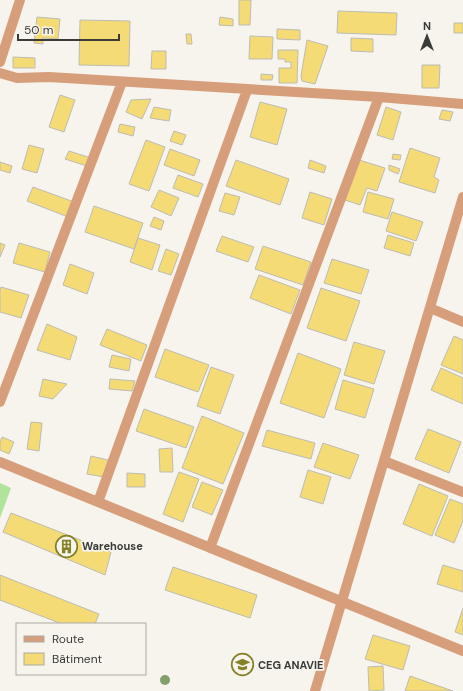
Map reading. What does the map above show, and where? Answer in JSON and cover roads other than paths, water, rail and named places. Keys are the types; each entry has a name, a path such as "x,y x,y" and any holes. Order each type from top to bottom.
{"street":[{"path":"0,62 20,0"},
{"path":"0,73 17,78 49,77 379,97 463,104"},
{"path":"0,402 122,82"},
{"path":"98,502 247,90"},
{"path":"210,548 379,97"},
{"path":"315,691 463,197"},
{"path":"430,308 463,322"},
{"path":"384,461 463,492"},
{"path":"0,462 463,651"}],"place":[{"name":"Warehouse","path":"66,546"},
{"name":"CEG ANAVIE","path":"243,665"}]}
